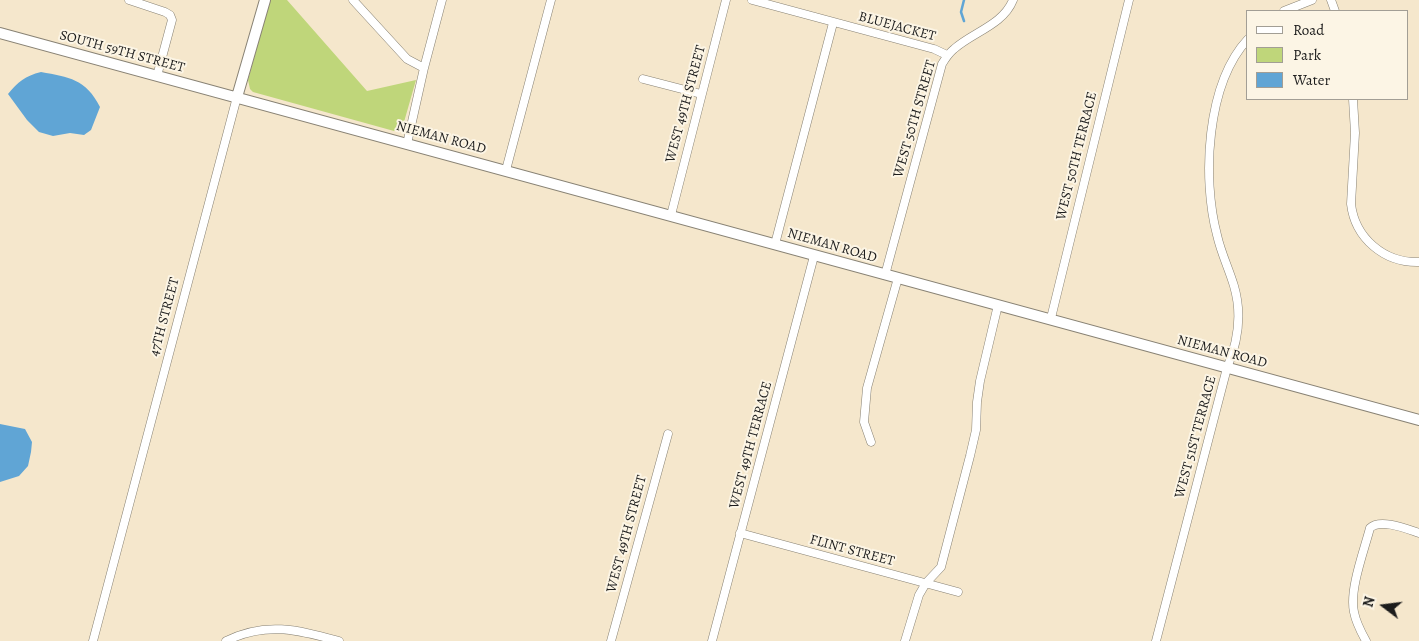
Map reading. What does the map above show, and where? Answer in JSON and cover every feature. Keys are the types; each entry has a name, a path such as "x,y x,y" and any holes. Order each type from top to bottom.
{"main road":[{"name":"47TH STREET","path":"237,97 265,0"},
{"name":"SOUTH 59TH STREET","path":"0,33 237,97"},
{"name":"NIEMAN ROAD","path":"237,97 1419,420"}],"street":[{"path":"129,0 165,12 170,15 172,20 157,76"},
{"path":"353,0 408,59 424,68"},
{"path":"407,144 442,0"},
{"path":"506,170 551,0"},
{"name":"WEST 49TH STREET","path":"671,215 726,0"},
{"name":"BLUEJACKET","path":"752,0 934,49 947,55"},
{"name":"WEST 50TH STREET","path":"884,275 942,64 947,55 963,42 998,20 1011,6 1013,0"},
{"name":"WEST 50TH TERRACE","path":"1051,318 1128,0"},
{"path":"1287,10 1312,0"},
{"path":"775,244 833,22"},
{"name":"WEST 51ST TERRACE","path":"1156,641 1238,332 1238,309 1235,288 1217,235 1210,204 1208,164 1211,132 1219,96 1234,59 1246,42"},
{"path":"643,79 701,94"},
{"name":"47TH STREET","path":"93,641 237,97"},
{"path":"1353,100 1355,133 1351,204 1356,226 1368,243 1391,258 1404,262 1419,262"},
{"name":"WEST 49TH TERRACE","path":"712,641 814,256"},
{"path":"871,442 864,422 867,388 898,278"},
{"path":"905,641 914,608 926,584 941,567 976,430 976,402 998,306"},
{"name":"WEST 49TH STREET","path":"611,641 668,434"},
{"path":"1366,641 1356,622 1353,610 1353,595 1370,528 1373,524 1391,525 1419,533"},
{"name":"FLINT STREET","path":"740,534 958,592"},
{"path":"226,641 251,632 285,628 338,641"}],"green space":[{"path":"270,0 287,0 367,91 416,80 402,129 394,131 253,92 250,89 248,80"}],"water":[{"path":"41,72 76,81 89,90 100,107 91,130 84,135 70,133 53,136 39,132 27,120 8,94 22,80 30,75"},
{"path":"0,424 25,429 32,442 28,466 19,476 0,482"}],"waterway":[{"path":"964,0 961,12 964,21"}]}
